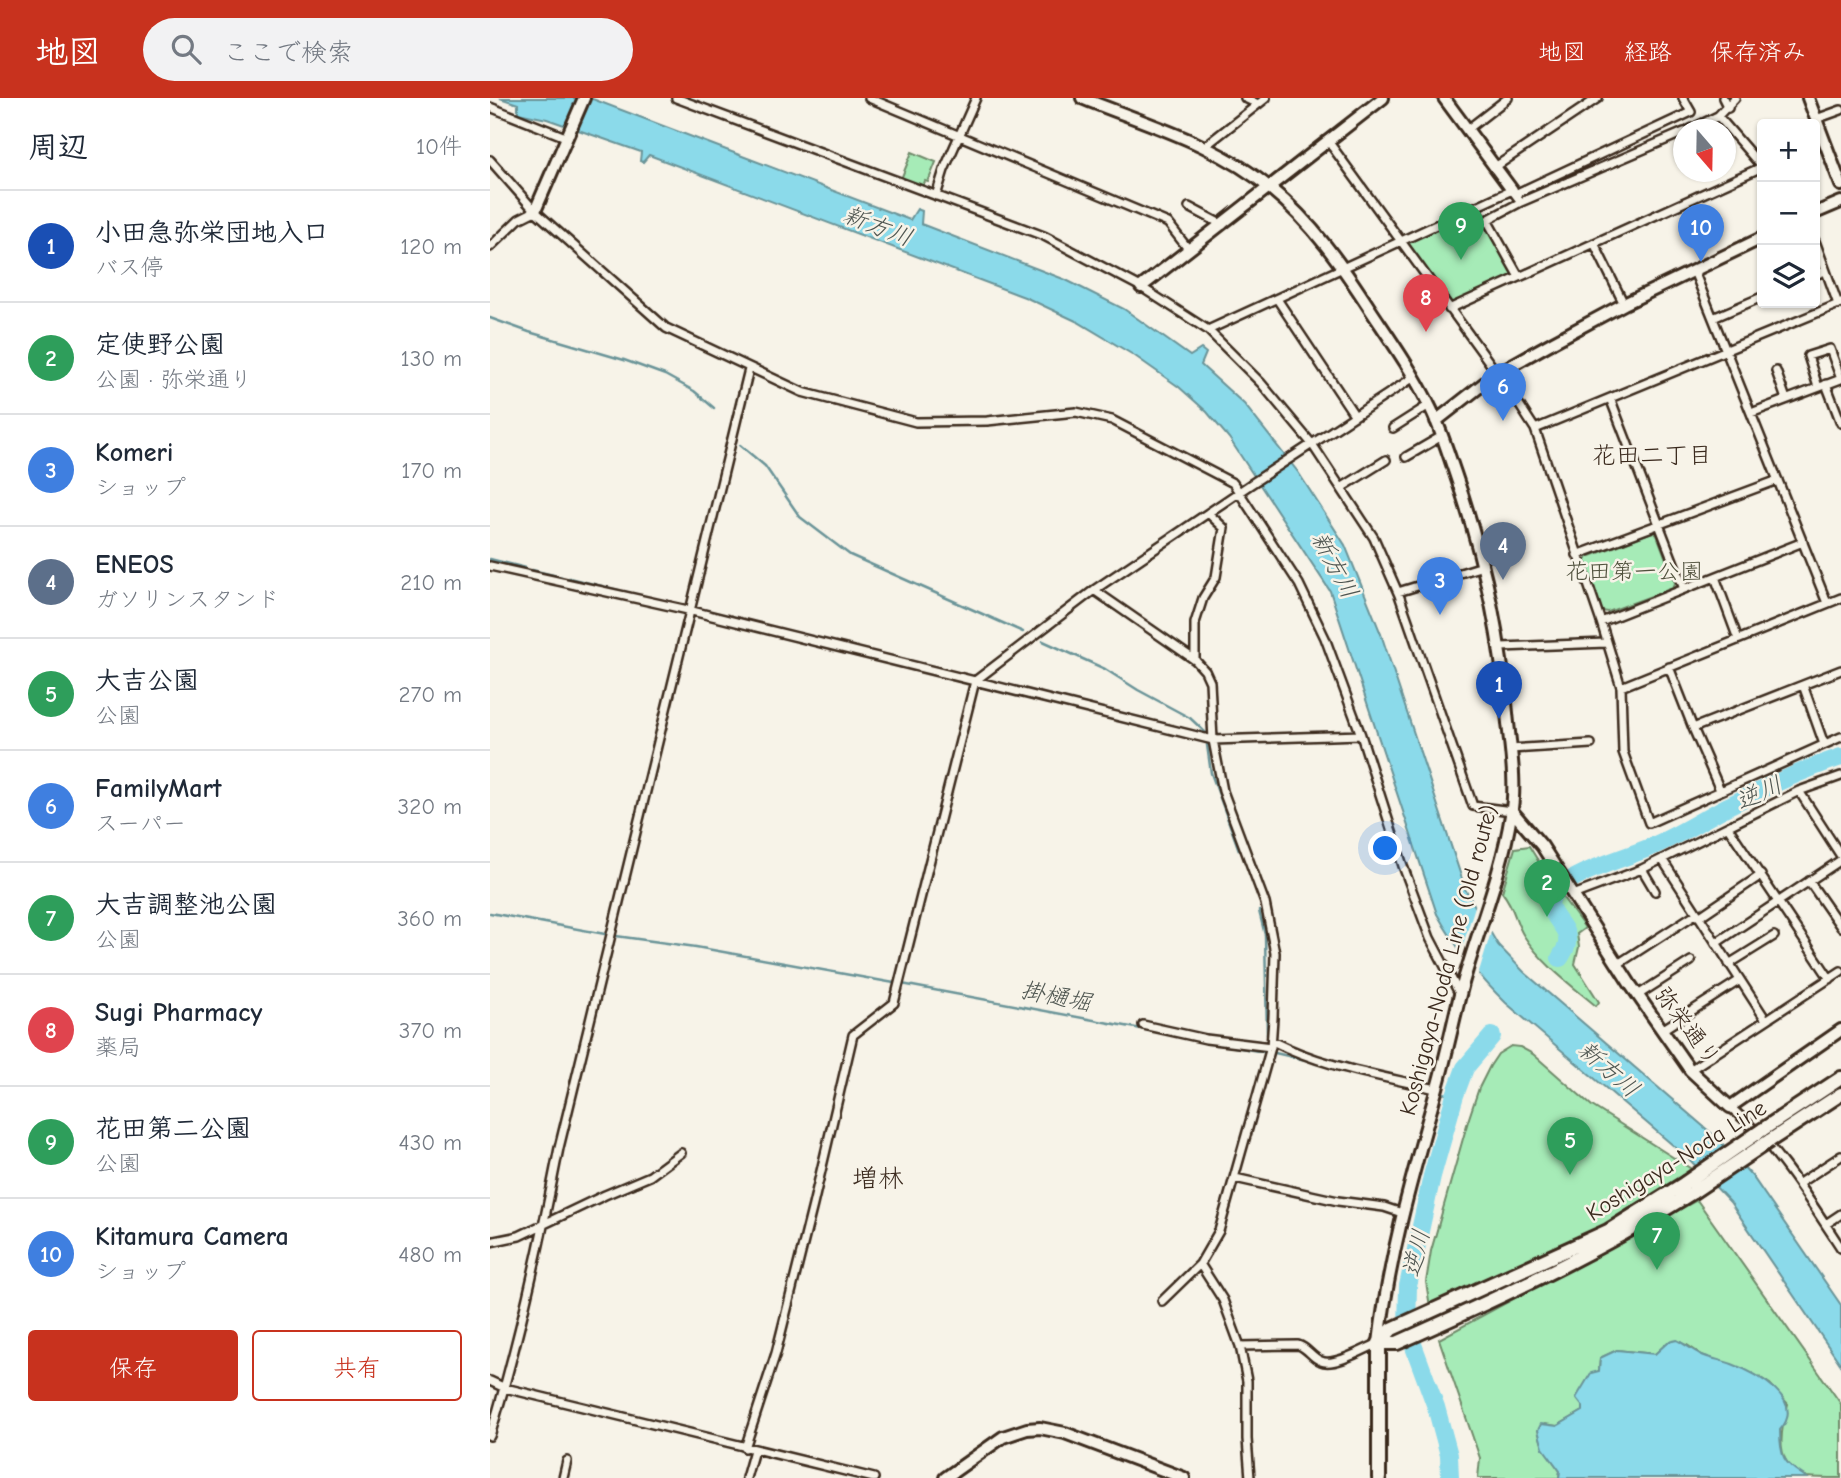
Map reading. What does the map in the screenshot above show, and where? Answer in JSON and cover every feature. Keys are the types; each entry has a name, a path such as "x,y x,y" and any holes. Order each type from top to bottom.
{"main road":[{"name":"Koshigaya-Noda Line","path":"1379,1343 1397,1343 1613,1241 1766,1136 1841,1078"},
{"name":"Koshigaya-Noda Line","path":"1766,1136 1841,1094"},
{"name":"Koshigaya-Noda Line","path":"1379,1343 1392,1329 1608,1231 1689,1187"},
{"path":"1379,1343 1379,1478"}],"street":[{"path":"490,247 519,219 535,211 584,98"},
{"path":"677,98 1044,236 1141,287 1208,330 1261,383 1312,444 1374,538 1398,593 1474,806 1512,811"},
{"path":"869,98 1168,223 1189,250"},
{"path":"936,196 944,170 976,98"},
{"name":"Koshigaya-Noda Line (Old route)","path":"1082,98 1204,147 1269,186 1308,224 1343,268 1414,377 1429,405 1442,436 1483,566 1501,648 1510,749 1512,811 1402,1213 1389,1267 1379,1343"},
{"path":"1245,98 1258,104"},
{"path":"1204,147 1266,98"},
{"path":"1141,287 1383,98"},
{"path":"1444,98 1521,202"},
{"path":"1468,129 1508,98"},
{"path":"1495,167 1598,98"},
{"path":"1208,330 1691,112 1683,98"},
{"path":"1723,98 1728,108"},
{"path":"1712,119 1728,108 1735,98"},
{"path":"1808,98 1816,119 1841,110"},
{"path":"490,107 568,138"},
{"path":"1718,116 1757,161"},
{"path":"1820,130 1841,185"},
{"path":"1519,277 1487,220 1521,202 1673,136"},
{"path":"1328,141 1535,429 1621,687 1623,752 1649,823 1841,737"},
{"path":"490,160 535,211 666,328 749,369 802,392 916,422 986,421 1076,412 1094,415 1112,420 1233,484 1299,584 1325,638 1430,938 1461,991"},
{"path":"1449,309 1757,169"},
{"path":"1820,211 1841,202"},
{"path":"1189,207 1223,225"},
{"path":"1436,421 1496,374 1624,304 1757,240"},
{"path":"1594,243 1624,304"},
{"path":"1535,429 1839,304 1816,245"},
{"path":"1694,271 1828,603"},
{"path":"1820,273 1825,271"},
{"path":"1277,299 1355,416"},
{"path":"1713,318 1757,299"},
{"path":"1751,413 1786,400 1822,386 1841,379 1830,349 1808,356 1822,386 1841,423"},
{"path":"490,1436 505,1388 610,935 749,369"},
{"path":"1776,371 1786,400"},
{"path":"746,1478 749,1449 814,1205 853,1035 894,1003 975,681 1094,590 1414,377"},
{"path":"1610,398 1684,589"},
{"path":"1393,428 1429,405"},
{"path":"1406,457 1442,436"},
{"path":"1341,488 1386,460"},
{"path":"1577,555 1778,480"},
{"path":"1195,660 1195,623 1203,598 1216,577 1224,528 1208,513"},
{"path":"1601,622 1803,542"},
{"path":"490,566 688,610 1213,740 1360,735"},
{"path":"1398,593 1483,566"},
{"path":"1715,577 1738,639"},
{"path":"1094,590 1195,660 1205,671 1210,682 1213,740 1223,790 1265,903 1275,953 1272,1043 1219,1231 1200,1264 1162,1301"},
{"path":"1621,687 1841,598"},
{"path":"1501,648 1606,643"},
{"path":"1670,667 1720,790"},
{"path":"1693,728 1841,670"},
{"path":"1803,685 1824,744"},
{"path":"1510,749 1591,744"},
{"path":"1571,892 1642,869 1799,792 1841,776"},
{"path":"1716,943 1809,881 1841,856 1799,792"},
{"name":"弥栄通り","path":"1512,811 1536,838 1690,1070 1730,1107"},
{"path":"1728,827 1830,979"},
{"path":"1662,859 1766,1020"},
{"path":"1642,869 1655,891"},
{"path":"1618,964 1761,875"},
{"path":"1809,881 1841,927"},
{"path":"1729,964 1774,936"},
{"path":"1638,995 1691,961"},
{"path":"1690,1070 1841,971"},
{"path":"1662,1030 1740,980"},
{"path":"1143,1025 1206,1039 1272,1043 1321,1061 1437,1089"},
{"path":"1841,1030 1730,1107 1752,1125 1798,1184 1841,1248"},
{"path":"490,1242 519,1236 650,1176 681,1153"},
{"path":"1798,1184 1841,1156"},
{"path":"1235,1178 1325,1198 1384,1207 1402,1213"},
{"path":"1826,1224 1841,1214"},
{"path":"1200,1264 1223,1300 1240,1346 1247,1381 1250,1478"},
{"path":"1240,1346 1298,1345 1306,1347 1316,1359 1333,1363 1379,1343"},
{"path":"490,1381 505,1388 874,1478"},
{"path":"945,1478 1003,1437 1027,1429 1040,1429 1065,1433 1184,1478"},
{"path":"563,1478 567,1461"},
{"path":"832,1478 834,1469"}],"green space":[{"path":"912,152 936,162 928,182 925,181 922,188 901,179"},
{"path":"1480,205 1519,277 1449,309 1401,242"},
{"name":"花田第一公園","path":"1652,532 1657,535 1675,583 1673,588 1608,612 1602,611 1584,562 1588,557"},
{"path":"1529,846 1585,928 1577,934 1579,947 1575,964 1599,1002 1596,1006 1539,956 1521,931 1502,892 1515,848"},
{"path":"1511,1046 1520,1047 1533,1054 1592,1106 1693,1170 1607,1226 1430,1307 1426,1282 1431,1251 1468,1121 1490,1066 1498,1054"},
{"path":"1697,1200 1841,1404 1841,1478 1807,1477 1796,1472 1789,1464 1782,1447 1788,1404 1770,1384 1759,1377 1702,1355 1687,1345 1668,1342 1655,1354 1617,1350 1600,1358 1599,1371 1593,1373 1586,1382 1583,1411 1557,1426 1545,1424 1538,1430 1543,1447 1560,1471 1559,1478 1478,1478 1480,1458 1439,1339"}],"water":[{"name":"新方川","path":"500,98 590,98 910,220 917,209 922,211 921,224 1066,280 1124,309 1190,356 1201,349 1206,353 1201,365 1244,404 1298,472 1345,545 1381,634 1466,891 1498,945 1524,972 1718,1139 1752,1176 1841,1305 1841,1365 1730,1202 1689,1159 1506,1003 1477,972 1452,938 1437,914 1330,591 1229,438 1207,412 1179,387 1135,356 1078,322 1027,298 649,155 643,162 640,161 641,152 547,119 518,113 518,104"},
{"path":"1677,1340 1704,1356 1742,1368 1775,1389 1787,1408 1787,1419 1780,1430 1783,1455 1789,1464 1807,1478 1559,1478 1560,1471 1543,1448 1538,1430 1541,1424 1557,1426 1583,1411 1576,1398 1591,1373 1599,1371 1600,1358 1617,1350 1655,1354 1668,1342"}],"pier":[{"path":"1476,903 1492,929 1477,978 1459,957"}],"waterway":[{"path":"490,318 665,375 694,391 714,408"},
{"path":"740,445 765,466 800,517 850,555 1023,632"},
{"path":"490,559 526,568"},
{"path":"532,570 562,577"},
{"path":"569,578 618,590"},
{"path":"626,592 650,598"},
{"path":"1043,641 1105,669 1190,718 1206,733"},
{"path":"1207,745 1211,773 1239,850"},
{"name":"逆川","path":"1560,958 1566,947 1567,936 1551,908 1553,895 1560,887 1584,873 1663,842 1770,786 1841,757"},
{"path":"1259,911 1265,935 1267,1035"},
{"name":"掛樋堀","path":"490,913 605,934"},
{"name":"掛樋堀","path":"616,936 696,947 894,983"},
{"name":"掛樋堀","path":"902,984 1168,1034"},
{"name":"逆川","path":"1450,1478 1449,1455 1436,1407 1407,1328 1408,1286 1432,1176 1455,1095 1465,1068 1492,1036"},
{"name":"掛樋堀","path":"1211,1043 1264,1052"},
{"name":"掛樋堀","path":"1275,1053 1319,1063"},
{"name":"掛樋堀","path":"1413,1087 1427,1091"},
{"path":"1442,1093 1455,1095"}],"place":[{"name":"花田第二公園","path":"1461,260"},
{"name":"Kitamura Camera","path":"1701,262"},
{"name":"Sugi Pharmacy","path":"1426,332"},
{"name":"FamilyMart","path":"1503,421"},
{"name":"ENEOS","path":"1503,580"},
{"name":"Komeri","path":"1440,615"},
{"name":"小田急弥栄団地入口","path":"1499,719"},
{"name":"定使野公園","path":"1547,917"},
{"name":"大吉公園","path":"1570,1175"},
{"name":"大吉調整池公園","path":"1657,1270"}],"district":[{"name":"花田二丁目","path":"1652,455"},
{"name":"増林","path":"878,1178"}]}
